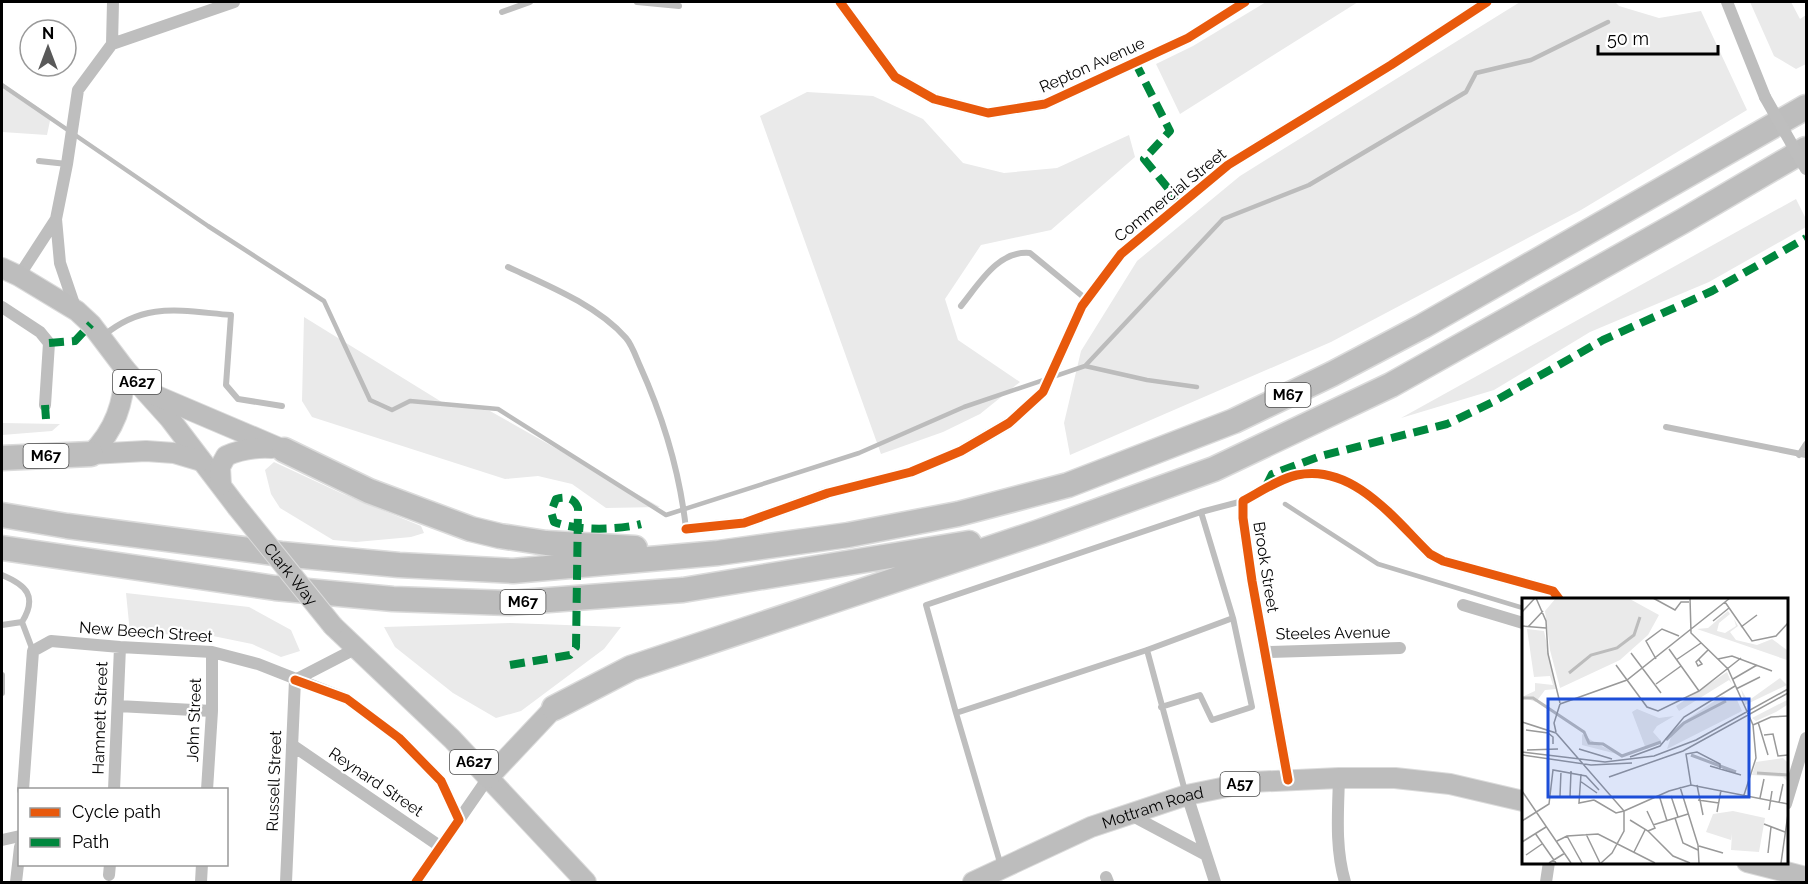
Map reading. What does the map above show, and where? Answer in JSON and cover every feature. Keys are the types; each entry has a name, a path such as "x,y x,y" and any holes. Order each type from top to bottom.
{"highway":[{"name":"M67","path":"2,515 67,526 281,554 399,565 513,571 718,553 848,535 958,514 1068,485 1234,421 1332,374 1423,326 1806,107"},
{"name":"M67","path":"555,708 631,668 1042,531 1214,469 1391,385 1662,233 1806,149"},
{"name":"M67","path":"284,450 369,492 471,529 500,536 546,543 718,553"},
{"name":"M67","path":"2,458 92,454"},
{"name":"M67","path":"2,548 275,588 393,599 509,603 683,590 1042,531"}],"main road":[{"name":"Clark Way","path":"10,272 77,311 92,324 125,369 145,390 333,626 452,739 586,882"},
{"name":"A627","path":"92,454 106,438 121,404 125,388 125,369"},
{"name":"A627","path":"145,390 284,450"},
{"path":"221,485 220,467 226,456 239,450 259,447 284,450"},
{"path":"92,454 146,451 174,453 201,461"},
{"name":"A627","path":"488,778 555,708"},
{"name":"Mottram Road","path":"973,882 1004,876 1091,826 1187,795 1251,782 1395,778 1450,784 1522,801"},
{"path":"1760,863 1806,877"}],"street":[{"path":"112,44 113,2"},
{"path":"77,311 60,263 56,219 78,90 112,44 234,2"},
{"name":"Repton Avenue","path":"840,2 895,77 934,99 988,112 1044,104 1188,38 1239,3"},
{"name":"Commercial Street","path":"686,529 744,523 828,493 912,472 962,450 1009,423 1043,392 1086,299 1121,254 1228,165 1391,65 1487,2"},
{"path":"1726,2 1765,97 1806,169"},
{"path":"10,272 56,219"},
{"path":"2,307 40,332 49,343 45,405"},
{"name":"Brook Street","path":"1288,780 1249,560 1243,501 1295,476 1309,473 1342,479 1361,489 1430,554 1443,561 1552,591 1558,598"},
{"path":"1463,605 1522,622"},
{"name":"New Beech Street","path":"33,651 51,641 212,652 258,664 347,699 399,738 441,781 459,820"},
{"name":"Hamnett Street","path":"114,788 120,647"},
{"name":"Steeles Avenue","path":"1266,652 1400,648"},
{"path":"295,680 355,649"},
{"path":"23,788 33,651"},
{"name":"John Street","path":"207,788 212,711 212,652"},
{"name":"Russell Street","path":"286,882 295,680"},
{"path":"118,706 212,711"},
{"path":"1787,798 1806,738"},
{"name":"Reynard Street","path":"292,745 441,847"},
{"path":"416,882 488,778"},
{"path":"1339,778 1337,835 1345,882"},
{"path":"1187,795 1215,882"},
{"path":"1129,814 1206,855"},
{"path":"2,840 18,836"},
{"path":"1546,882 1549,863"},
{"path":"16,882 18,864"},
{"path":"201,882 202,866"}],"lane":[{"path":"502,12 530,2"},
{"path":"637,2 679,6"},
{"path":"39,161 67,164"},
{"path":"961,306 1001,259 1018,252 1030,253 1086,299"},
{"path":"508,267 566,294 604,318 627,339 656,402 683,503 686,529"},
{"path":"101,338 119,323 131,317 167,310 231,315 226,385 238,399 282,406"},
{"path":"1666,427 1803,455 1806,444"},
{"path":"1004,876 964,745 926,605 1201,512 1243,501"},
{"path":"1161,707 1200,695 1212,720 1252,707 1233,618 1201,512"},
{"path":"2,575 29,593 28,612 22,622"},
{"path":"956,713 1147,650 1233,618"},
{"path":"2,625 22,622"},
{"path":"22,622 33,651"},
{"path":"1147,650 1187,795"},
{"path":"2,675 2,693"}],"shaded area":[{"path":"1266,2 1358,2 1180,114 1156,64 1193,46"},
{"path":"1520,2 1615,2 1619,6 1659,18 1701,11 1747,110 1581,210 1331,342 1070,455 1064,423 1081,351 1137,261 1240,176"},
{"path":"1750,2 1791,2 1800,19 1806,15 1806,64 1796,69 1774,56"},
{"path":"2,83 51,116 47,135 2,132"},
{"path":"807,92 873,96 923,119 963,163 1004,173 1057,168 1129,135 1135,157 1051,230 981,245 945,299 958,340 1020,382 980,414 943,432 881,454 760,116"},
{"path":"1796,199 1806,219 1806,227 1709,282 1590,332 1494,390 1401,418"},
{"path":"304,317 445,404 490,411 660,507 606,508 572,484 538,476 505,479 312,417 302,401"},
{"path":"2,423 60,424 52,431 2,435"},
{"path":"274,462 421,526 424,533 411,537 356,542 333,540 280,508 271,494 265,470"},
{"path":"126,593 249,607 291,630 300,651 281,657 252,644 213,636 130,633"},
{"path":"510,623 621,627 604,649 521,711 496,718 453,693 395,647 384,627"}],"waterway":[{"path":"2,85 208,226 324,301 370,400 392,410 410,401 498,409 666,515 859,453 964,407 1085,366 1223,219 1309,185 1466,92 1476,73 1531,60 1608,22"},
{"path":"1085,366 1147,380 1197,387"},
{"path":"1285,504 1378,564 1522,608"}],"marked path":[{"path":"1135,62 1170,131 1144,159 1181,204"},
{"path":"1266,486 1272,474 1321,456 1447,424 1493,402 1603,340 1712,291 1806,238"},
{"path":"49,343 75,341 91,324"},
{"path":"45,405 46,419"},
{"path":"510,665 570,655 576,647 578,508 570,499 556,499 551,512 554,522 564,525 574,527 586,528 598,529 641,524"}],"cycle path":[{"path":"840,2 895,77 934,99 988,113 1045,104 1188,38 1245,2"},
{"path":"686,529 744,523 828,493 911,472 961,451 1009,423 1043,392 1082,306 1121,254 1228,165 1391,65 1487,2"},
{"path":"1288,780 1252,581 1243,518 1243,501 1276,483 1297,475 1317,474 1336,478 1371,497 1430,554 1443,561 1553,591 1558,598"},
{"path":"295,680 347,699 399,738 441,781 459,820 416,882"}]}
